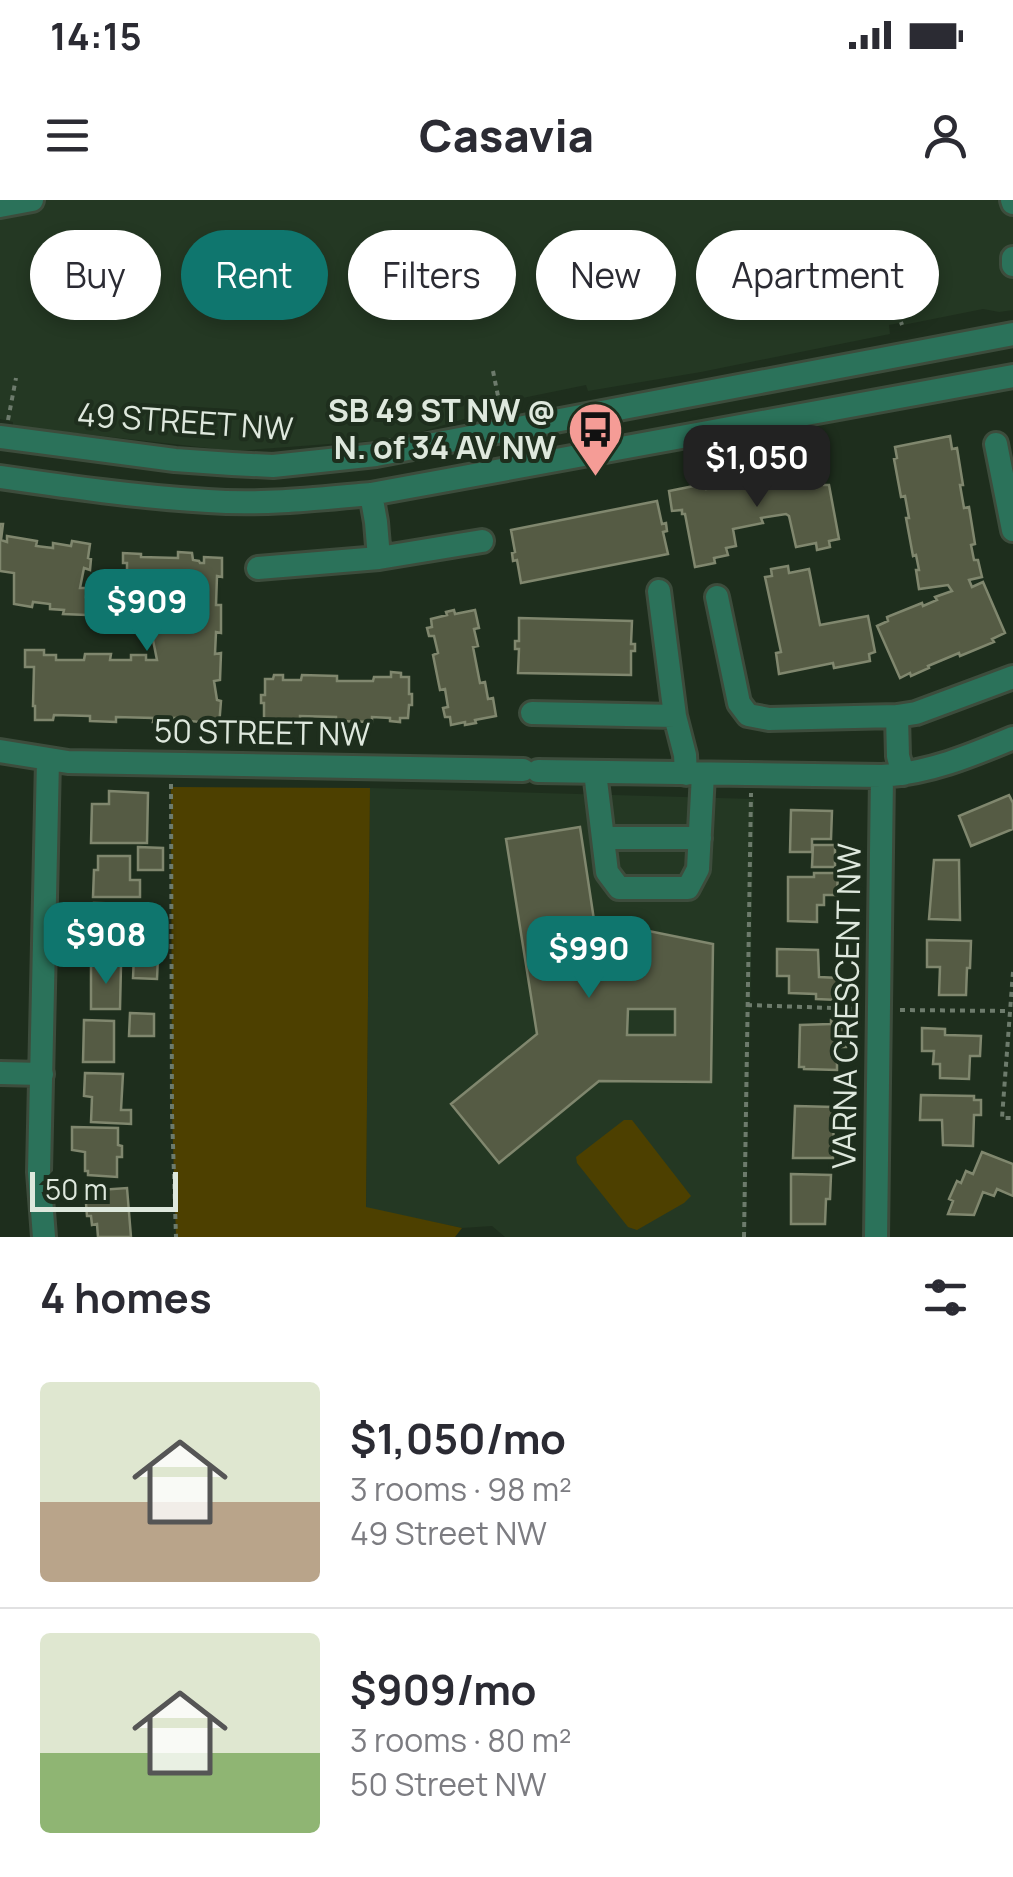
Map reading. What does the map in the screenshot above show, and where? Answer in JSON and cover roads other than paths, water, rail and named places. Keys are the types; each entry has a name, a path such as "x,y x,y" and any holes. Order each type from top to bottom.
{"street":[{"path":"0,206 32,200"},
{"name":"49 STREET NW","path":"0,437 175,460 274,466 310,463 376,455 1013,334"},
{"path":"0,477 212,502 294,501 371,494 1013,376"},
{"path":"996,444 1013,530"},
{"path":"371,494 379,558"},
{"path":"258,568 379,558 482,541"},
{"path":"595,772 607,872 619,888 688,888 698,869 700,838 694,774 675,716 659,591"},
{"path":"716,596 739,703 748,715 897,716 916,713 1013,677"},
{"path":"532,713 675,716"},
{"name":"VARNA CRESCENT NW","path":"876,1237 897,716"},
{"name":"50 STREET NW","path":"0,752 48,760 172,764 892,775 956,762 1013,738"},
{"path":"44,1237 39,1172 48,760"},
{"path":"604,838 700,838"},
{"path":"0,1073 42,1074"}],"place":[{"name":"SB 49 ST NW @ N. of 34 AV NW","path":"595,478"}]}
